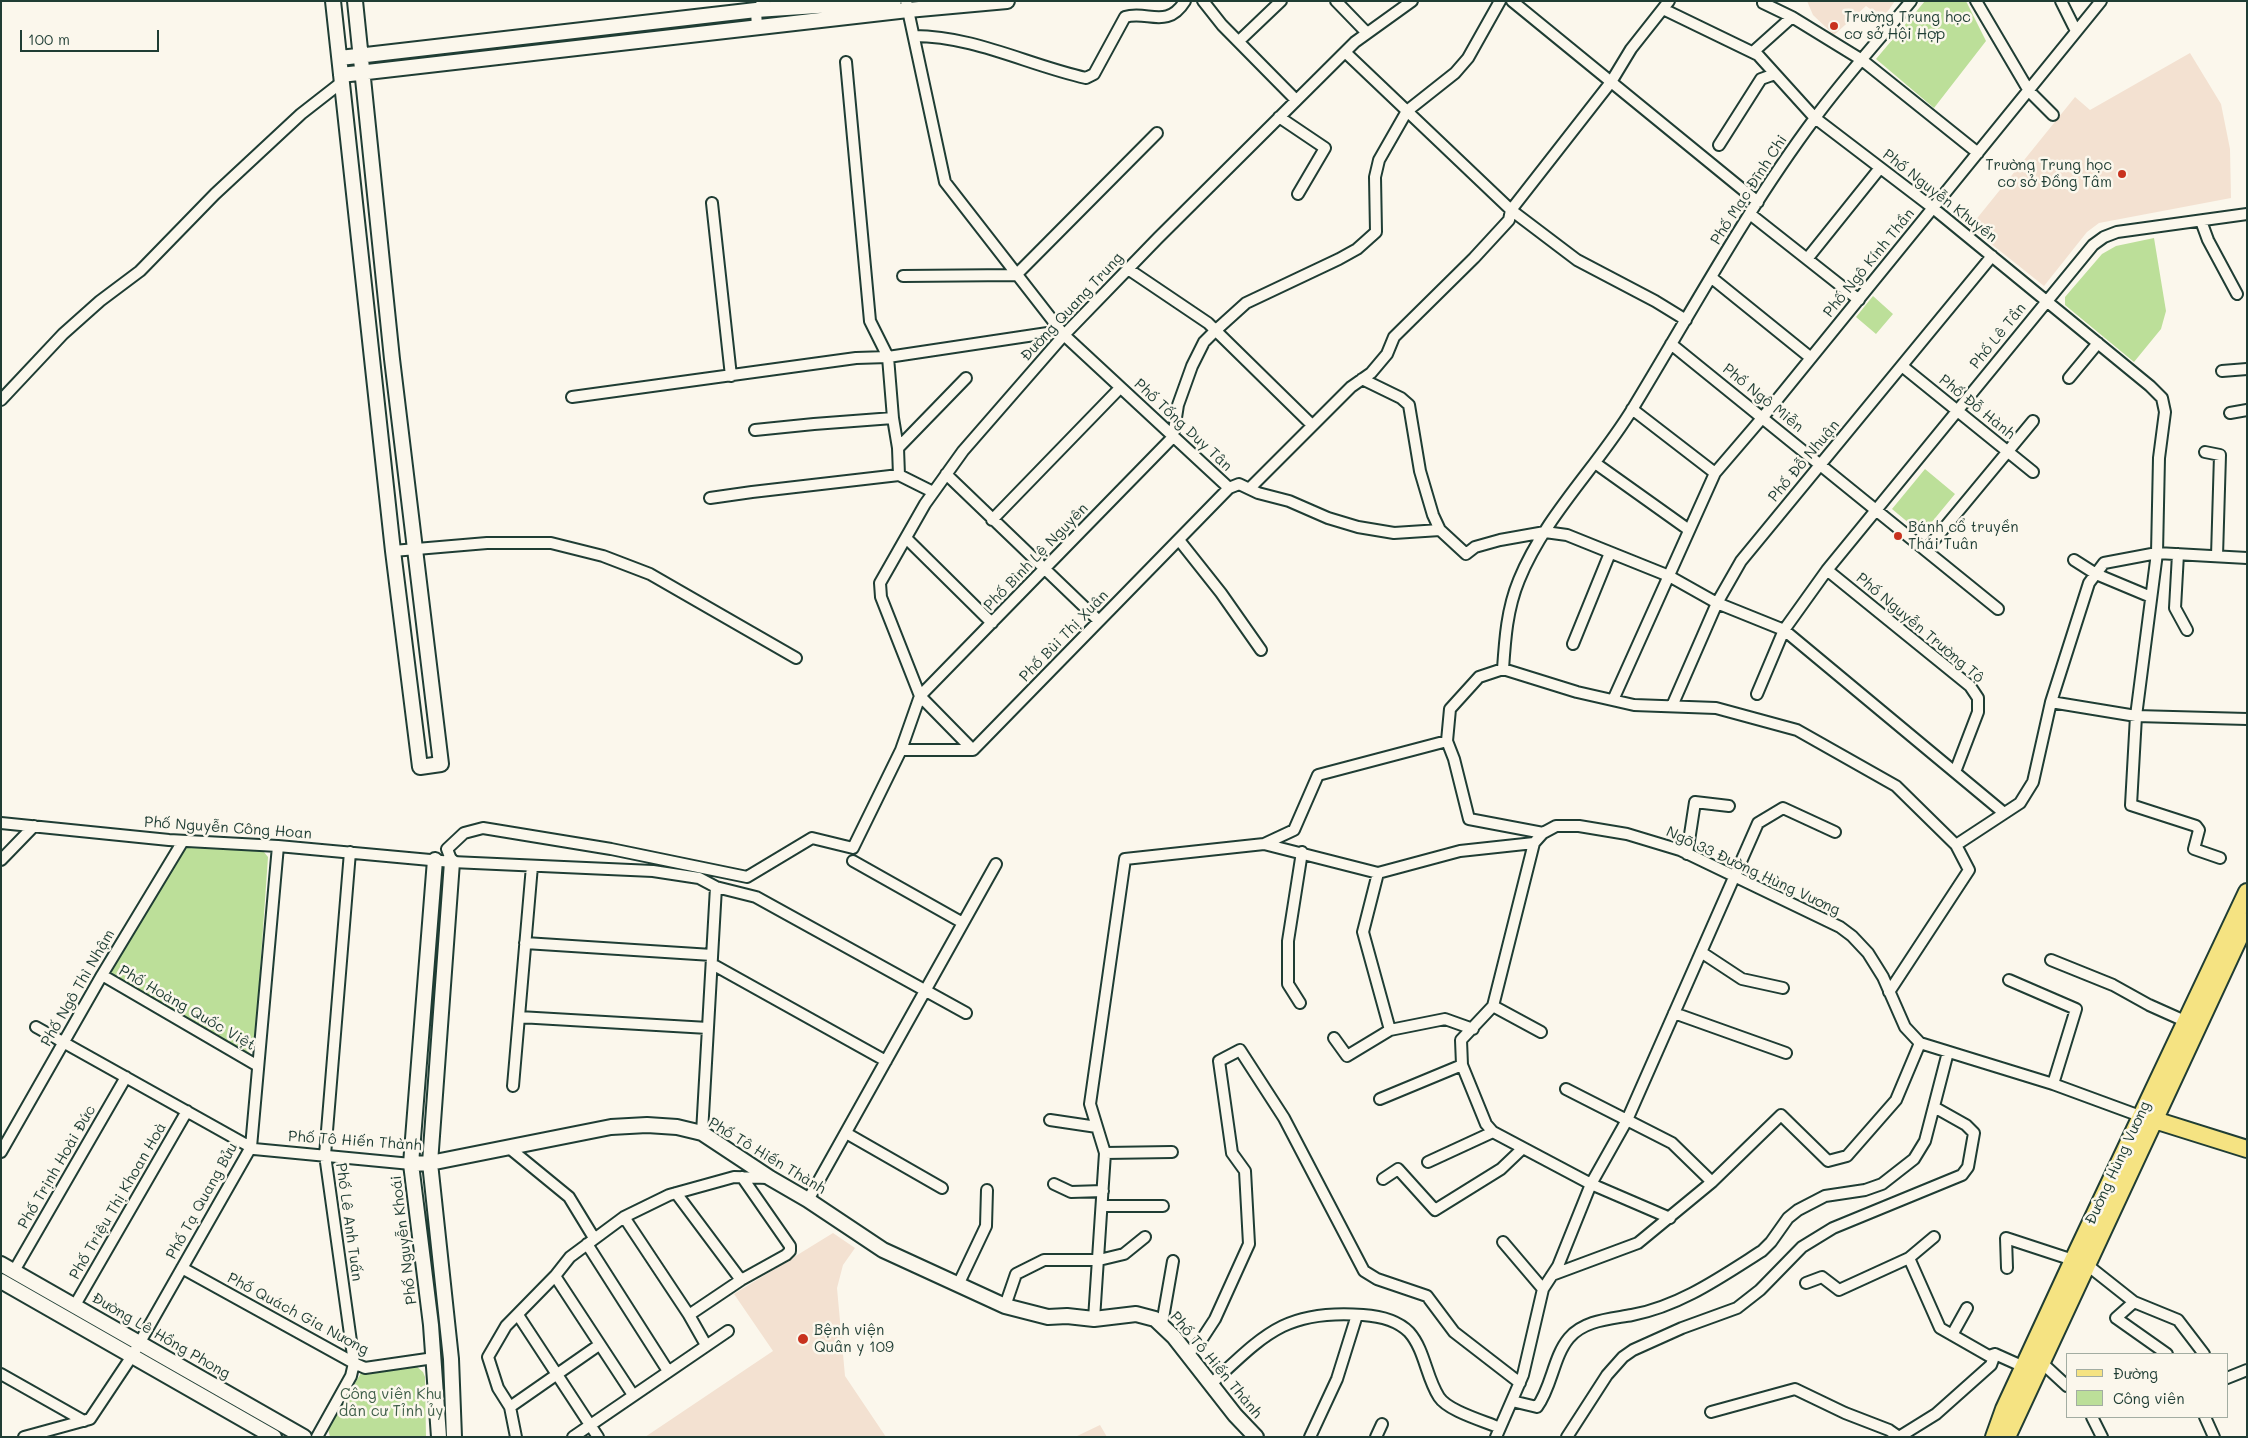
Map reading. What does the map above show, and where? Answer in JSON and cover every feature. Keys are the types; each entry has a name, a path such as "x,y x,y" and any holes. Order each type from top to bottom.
{"main road":[{"name":"Đường Hùng Vương","path":"2147,1118 2187,1022 2247,892"},
{"name":"Đường Hùng Vương","path":"1994,1437 2024,1367 2079,1262 2147,1118 2247,921"},
{"path":"2147,1118 2247,1148"},
{"name":"Đường Hùng Vương","path":"2007,1437 2041,1362 2079,1262"}],"street":[{"path":"333,1 393,551 420,767 441,764 392,359 355,1"},
{"path":"340,58 761,6 894,1"},
{"path":"1,400 63,334 100,301 140,271 215,194 342,78 363,73 757,28 907,6 1007,1"},
{"path":"914,36 934,36 961,40 1031,63 1086,78 1094,74 1125,17 1155,18 1169,16 1185,1"},
{"path":"1202,1 1222,25 1296,100"},
{"path":"1239,41 1281,1"},
{"path":"1336,1 1367,34"},
{"name":"Đường Quang Trung","path":"920,696 881,597 880,583 933,492 963,451 1062,333 1345,52 1412,1"},
{"path":"1173,437 1178,405 1192,366 1204,342 1246,303 1345,256 1357,249 1376,232 1375,177 1379,160 1407,111 1454,73 1468,58 1500,1"},
{"path":"1512,1 1758,202"},
{"name":"Phố Mạc Đĩnh Chi","path":"1545,532 1632,409 1750,214 1815,118 1911,1"},
{"path":"1976,1 2029,91 2053,115"},
{"path":"2061,1 2076,31"},
{"name":"Phố Ngô Kính Thần","path":"1613,700 1715,473 1763,417 2101,1"},
{"path":"1763,3 1792,16 1862,60 1978,153"},
{"path":"1250,488 1351,387 1371,373 1387,354 1394,337 1474,258 1509,220 1511,210 1611,82 1631,50 1666,5"},
{"name":"Phố Nguyễn Khuyến","path":"1666,5 1758,54 1815,118 1933,208 2156,391 2162,398 2165,412 2159,458 2157,553 2136,716 2131,805 2196,826 2198,830 2195,851 2220,858"},
{"path":"757,28 761,6"},
{"name":"Phố Tống Duy Tân","path":"907,6 945,182 1062,333 1229,488 1238,484 1258,493 1289,501 1328,518 1358,526 1394,533 1440,530"},
{"path":"1752,52 1792,16"},
{"path":"1345,52 1511,210 1577,260 1655,301 1686,320"},
{"path":"846,62 870,321 888,357 893,418 898,448 899,475"},
{"path":"1719,145 1761,79 1775,74"},
{"path":"1279,117 1325,148 1298,194"},
{"path":"903,276 1016,275 1157,133"},
{"path":"1807,259 1880,168"},
{"path":"712,203 731,376"},
{"path":"1750,214 1858,300"},
{"name":"Phố Lê Tần","path":"1758,694 1784,630 1827,570 2093,245 2104,237 2117,232 2247,214"},
{"path":"2201,221 2208,240 2237,294"},
{"name":"Phố Đỗ Nhuận","path":"1672,706 1717,603 1741,561 1992,256"},
{"path":"1128,269 1208,323 1312,426"},
{"path":"1712,278 1811,358"},
{"path":"572,397 856,358 888,357 1062,333"},
{"path":"2069,378 2098,343"},
{"name":"Phố Ngô Miễn","path":"1671,344 1998,609"},
{"name":"Phố Đỗ Hành","path":"1902,366 2033,472"},
{"path":"2222,371 2247,369"},
{"path":"898,448 966,378"},
{"path":"1362,379 1400,398 1409,405 1420,471 1440,530 1466,554 1475,547 1500,540 1545,532 1568,535 1668,576 1717,603 1784,630 2004,813"},
{"path":"992,520 1120,388"},
{"path":"1632,409 1715,473"},
{"path":"2230,413 2247,410"},
{"path":"755,430 893,418"},
{"path":"1926,550 2033,421"},
{"name":"Phố Bình Lệ Nguyên","path":"920,696 1173,437"},
{"path":"2205,452 2220,455 2217,556"},
{"path":"1595,463 1689,530"},
{"path":"946,474 1099,621"},
{"path":"710,498 899,475 933,492"},
{"name":"Phố Bùi Thị Xuân","path":"973,750 1229,488"},
{"path":"1503,670 1506,627 1519,580 1545,532"},
{"path":"906,538 992,623"},
{"path":"1178,540 1221,593 1261,650"},
{"path":"393,551 487,543 551,543 602,556 650,574 796,658"},
{"path":"1573,644 1610,553"},
{"path":"1956,845 2020,803 2033,782 2051,702 2089,584 2104,563 2157,553 2247,558"},
{"path":"2178,554 2175,608 2187,630"},
{"path":"2074,560 2096,574 2151,596"},
{"name":"Phố Nguyễn Trường Tộ","path":"1827,570 1970,686 1978,698 1978,712 1955,772"},
{"path":"1544,833 1469,819 1448,741 1450,709 1479,677 1503,670 1634,706 1716,708 1797,730 1896,786 1956,845 1969,870 1889,992"},
{"path":"454,1437 451,1359 430,1163 449,855 464,833 483,828 610,849 747,878 812,838 853,848 901,750 920,696 973,750"},
{"path":"2051,702 2136,716 2247,719"},
{"path":"1284,848 1318,775 1448,741"},
{"path":"901,750 973,750"},
{"path":"1687,854 1695,802 1729,806"},
{"path":"1211,1384 1273,1330 1295,1320 1334,1313 1376,1316 1396,1323 1408,1332 1423,1356 1439,1398 1448,1406 1498,1432 1524,1375 1543,1289 1558,1266 1591,1184 1627,1120 1758,823 1783,808 1835,832"},
{"name":"Phố Nguyễn Công Hoan","path":"1,823 183,841 278,846 435,860 449,855 532,866 653,871 699,878 716,887 756,897 966,1013"},
{"path":"1,860 34,826"},
{"name":"Ngõ 33 Đường Hùng Vương","path":"1534,843 1544,833 1556,826 1579,826 1627,834 1687,854 1846,931 1868,953 1883,977 1905,1027 1920,1043"},
{"path":"1264,844 1294,830"},
{"name":"Phố Ngô Thì Nhậm","path":"1,1152 102,975 183,841"},
{"path":"1094,1319 1106,1153 1090,1104 1125,859 1264,844 1302,852 1378,873 1460,851 1534,843 1494,1006 1461,1040 1462,1065 1486,1124 1493,1132 1591,1184 1670,1218"},
{"name":"Phố Tạ Quang Bửu","path":"84,1421 90,1419 132,1356 251,1147 278,846"},
{"name":"Phố Lê Anh Tuấn","path":"317,1437 351,1376 354,1364 325,1155 350,852"},
{"path":"1300,1003 1288,984 1288,941 1302,852"},
{"name":"Phố Nguyễn Khoái","path":"435,860 412,1164 434,1358 439,1437"},
{"path":"853,861 963,923"},
{"path":"808,1200 996,864"},
{"path":"513,1086 532,866"},
{"path":"1378,873 1364,932 1390,1030"},
{"path":"702,1134 716,887"},
{"path":"525,943 712,960 886,1061"},
{"path":"1701,952 1742,979 1783,988"},
{"path":"2051,960 2113,985 2149,1005 2187,1022"},
{"name":"Phố Hoàng Quốc Việt","path":"102,975 258,1066"},
{"path":"2009,980 2076,1009 2054,1084"},
{"path":"1494,1006 1541,1032"},
{"path":"1674,1013 1786,1053"},
{"path":"519,1017 708,1028"},
{"path":"1334,1038 1347,1056 1390,1030 1445,1019 1473,1028"},
{"name":"Phố Tô Hiến Thành","path":"36,1027 254,1149 412,1164 430,1163 611,1127 667,1126 702,1134 808,1200 883,1250 1005,1306 1048,1317 1067,1316 1094,1319 1136,1314 1156,1319 1187,1354 1235,1415 1256,1437"},
{"path":"1552,1275 1638,1242 1670,1218 1712,1182 1780,1115 1828,1161 1847,1156 1896,1100 1920,1043 2054,1084 2147,1118"},
{"path":"1187,1354 1200,1342 1215,1319 1249,1244 1245,1172 1232,1153 1219,1061 1240,1050 1284,1118 1364,1271 1377,1279 1427,1296 1454,1332 1520,1383"},
{"path":"1512,1401 1537,1408 1566,1343 1578,1330 1591,1323 1635,1315 1683,1298 1762,1251 1788,1218 1798,1210 1825,1196 1865,1190 1882,1184 1900,1172 1921,1150 1948,1052"},
{"path":"1380,1099 1462,1065"},
{"name":"Phố Trịnh Hoài Đức","path":"14,1271 126,1077"},
{"path":"1566,1089 1672,1143 1712,1182"},
{"path":"1567,1437 1607,1375 1623,1357 1633,1350 1682,1328 1737,1308 1760,1290 1802,1247 1833,1228 1964,1173 1968,1168 1974,1133 1966,1125 1934,1107"},
{"name":"Phố Triệu Thị Khoan Hoà","path":"75,1305 187,1112"},
{"path":"1050,1120 1098,1127"},
{"path":"1428,1162 1493,1132"},
{"path":"846,1133 942,1188"},
{"path":"508,1147 568,1197 591,1241 668,1371"},
{"path":"1383,1179 1398,1169 1435,1210 1501,1169 1523,1148"},
{"path":"1106,1153 1172,1152"},
{"path":"516,1437 510,1407 498,1388 488,1357 506,1326 570,1257 624,1217 676,1193 734,1177 770,1178"},
{"path":"689,1316 741,1280 786,1255 790,1246 742,1177"},
{"path":"1054,1184 1071,1192 1103,1191"},
{"path":"958,1285 986,1226 987,1190"},
{"path":"676,1193 741,1280"},
{"path":"1102,1206 1163,1206"},
{"path":"624,1217 706,1345"},
{"path":"1005,1306 1016,1274 1044,1260 1099,1260 1124,1254 1145,1237"},
{"path":"1806,1283 1822,1277 1839,1290 1909,1258 1934,1237"},
{"path":"2007,1268 2006,1238 2079,1262 2134,1302 2178,1320 2203,1353"},
{"path":"1503,1242 1543,1289"},
{"path":"1909,1258 1940,1328 1989,1356 1995,1354 2024,1367"},
{"path":"1162,1324 1174,1261"},
{"name":"Đường Lê Hồng Phong","path":"1,1264 304,1437"},
{"name":"Phố Quách Gia Nương","path":"182,1268 354,1364 365,1368 434,1358"},
{"path":"554,1276 633,1395"},
{"name":"Đường Lê Hồng Phong","path":"1,1282 274,1437"},
{"path":"2134,1302 2116,1318 2166,1353"},
{"path":"1952,1334 1968,1308"},
{"path":"1310,1437 1337,1379 1357,1314"},
{"path":"518,1315 598,1437"},
{"path":"573,1437 728,1331"},
{"path":"510,1407 556,1373 599,1345"},
{"path":"1710,1412 1795,1389 1845,1413 1890,1430 1899,1437 1936,1414 1992,1364 1995,1354"},
{"path":"2041,1362 2066,1385"},
{"path":"2228,1378 2247,1370"},
{"path":"1,1374 84,1421"},
{"path":"2092,1418 2102,1437"},
{"path":"2206,1418 2214,1437"},
{"path":"30,1436 84,1421"},
{"path":"1376,1437 1382,1424"}],"shaded area":[{"name":"Trường Trung học cơ sở Hội Hợp","path":"1807,1 1895,1 1883,18 1866,6 1834,35 1813,15"},
{"name":"Trường Trung học cơ sở Đồng Tâm","path":"2190,53 2221,104 2230,149 2231,198 2099,223 2087,232 2044,286 1970,227 2075,97 2090,110"},
{"name":"Bệnh viện Quân y 109","path":"833,1233 855,1248 843,1265 837,1288 845,1376 886,1437 645,1437 773,1351 734,1294"},
{"path":"1100,1425 1107,1437 1075,1437"}],"green space":[{"path":"1925,1 1966,1 1986,41 1934,108 1876,59"},
{"path":"2154,238 2166,311 2161,329 2134,362 2065,305 2065,297 2102,254 2116,246"},
{"path":"1873,296 1893,314 1876,334 1856,317"},
{"path":"1925,469 1955,494 1922,534 1892,509"},
{"path":"187,845 264,852 268,857 255,1044 253,1050 247,1054 111,975 112,968 184,847"},
{"name":"Công viên Khu dân cư Tỉnh ủy","path":"415,1365 423,1372 425,1377 426,1437 330,1437 328,1429 361,1373"}],"place":[{"name":"Trường Trung học cơ sở Hội Hợp","path":"1834,26"},
{"name":"Trường Trung học cơ sở Đồng Tâm","path":"2122,174"},
{"name":"Bánh cổ truyền Thái Tuân","path":"1898,536"},
{"name":"Bệnh viện Quân y 109","path":"803,1339"}]}
